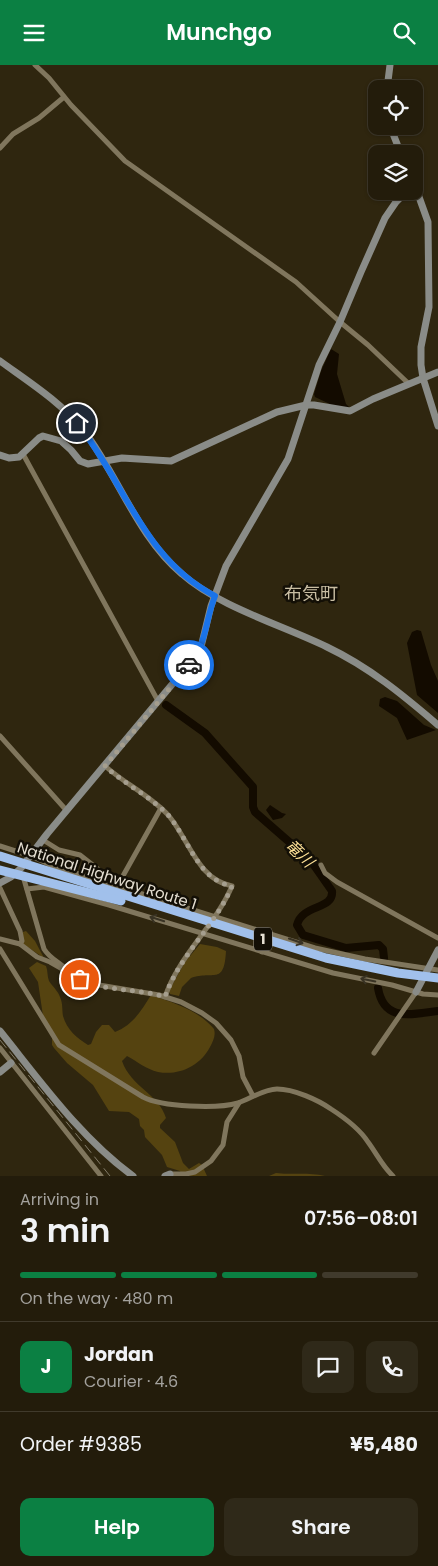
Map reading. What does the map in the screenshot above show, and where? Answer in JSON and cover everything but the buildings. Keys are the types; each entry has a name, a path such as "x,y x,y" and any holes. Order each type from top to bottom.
{"highway":[{"name":"National Highway Route 1","path":"0,856 336,960 438,981"},
{"name":"1","path":"0,864 92,886"},
{"name":"1","path":"0,864 120,901"},
{"name":"National Highway Route 1","path":"0,870 120,901 335,966 379,975 438,981"}],"street":[{"path":"35,65 125,161 296,282 409,384"},
{"path":"388,80 390,65"},
{"path":"1,144 39,118 64,97"},
{"path":"0,883 11,877 30,858 200,651 215,596 226,566 288,459 319,365 340,322 385,218 398,200"},
{"path":"420,200 428,222 429,307 420,358 423,379 438,426"},
{"path":"0,361 64,409 84,432 142,525 166,559 194,584 215,596 355,661 380,677 438,725"},
{"path":"0,455 14,458 23,454 28,447 44,436 65,443 76,458 84,463 93,464 122,458 171,461 277,412 306,405 350,411 373,399 438,372"},
{"path":"23,454 158,701"},
{"path":"0,736 67,811"},
{"path":"105,766 161,808 176,825 207,874 216,880 232,886 215,918 169,983 165,997"},
{"path":"109,903 115,887 161,808"},
{"path":"43,840 59,850 80,855 110,878 115,887"},
{"path":"0,846 115,887 343,955 428,971 438,970"},
{"path":"321,865 325,873 337,882 438,938"},
{"path":"21,868 44,949 70,973"},
{"path":"27,889 44,887 109,903 333,973 417,989 438,995"},
{"path":"0,888 4,899 16,918 22,936 20,945"},
{"path":"263,951 269,934"},
{"path":"0,939 20,945 37,957 94,985 147,992 165,997 192,1007 209,1017 226,1032 235,1046 244,1077 253,1096"},
{"path":"0,949 59,1045 151,1101 222,1106 277,1089 303,1095 321,1103 360,1131 373,1148 381,1163 393,1176"},
{"path":"374,1053 408,1005 438,950"},
{"path":"0,1031 98,1149 133,1176"},
{"path":"0,1048 101,1176"},
{"path":"0,1072 12,1063"},
{"path":"168,1175 195,1172 211,1161 223,1145 227,1122 239,1102"}],"shaded area":[{"path":"331,349 339,354 337,374 346,404 350,408 334,406 315,397 314,394 321,371"},
{"path":"421,631 438,681 438,713 417,695 407,643 412,632"},
{"path":"385,697 397,701 424,725 436,730 407,740 397,718 379,706 380,699"},
{"path":"270,805 286,814 282,818 273,820 266,810"},
{"path":"26,931 35,941 44,958 23,944 23,932"},
{"path":"200,944 217,947 226,951 223,969 216,975 191,978 182,987 179,996 170,994 169,991 185,962"},
{"path":"37,962 46,966 49,981 61,1000 63,1016 67,1025 76,1036 88,1045 91,1044 96,1032 102,1025 109,1025 115,1032 127,1026 140,1012 151,995 193,1012 208,1022 214,1029 214,1038 206,1054 195,1064 181,1071 158,1072 127,1056 122,1061 132,1078 151,1096 162,1110 166,1118 160,1125 160,1128 175,1142 183,1163 189,1169 199,1163 202,1165 207,1176 182,1176 180,1171 167,1167 162,1155 145,1137 139,1119 129,1112 109,1111 93,1085 67,1063 54,1048 52,1045 52,1030 43,1016 38,982 29,968"},
{"path":"276,1173 313,1174 325,1176 269,1176"}],"waterway":[{"name":"竜川","path":"166,705 205,733 253,787 253,807 255,812 311,861 332,891 328,901 305,913 300,918 297,925 303,935 346,948 379,945 383,949 384,958"},
{"name":"竜川","path":"378,988 381,999 386,1007 393,1011 401,1014 438,1011"}],"railway":[{"path":"0,1040 110,1176"}],"way so far":[{"path":"80,979 94,985 153,993 165,997 169,983 216,917 232,886 209,876 169,816 153,801 128,785 105,766 189,665"}],"district":[{"name":"布気町","path":"311,594"}],"route":[{"path":"77,423 110,471 132,510 159,551 182,575 215,596 207,621 202,647 189,665"}]}
